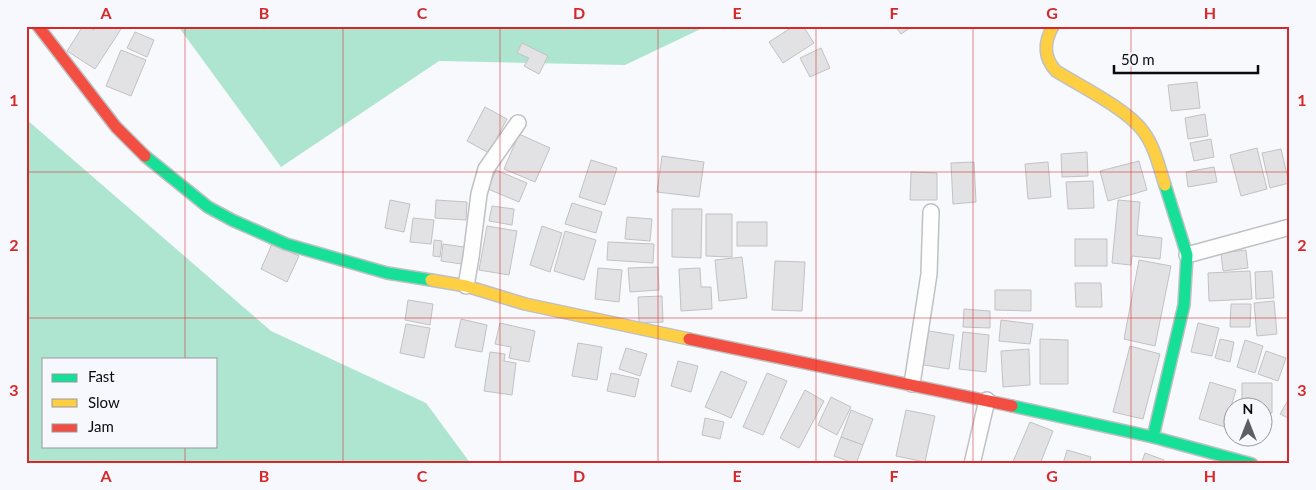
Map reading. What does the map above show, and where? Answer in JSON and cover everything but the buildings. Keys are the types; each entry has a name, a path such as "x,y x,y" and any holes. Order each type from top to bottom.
{"street":[{"path":"38,26 116,128 186,192 208,207 255,231 295,247 387,273 466,286 525,304 598,320 987,400 1153,437 1227,460 1252,464"},
{"path":"1053,26 1047,36 1045,45 1049,64 1056,71 1130,117 1143,131 1154,150 1186,255 1184,305 1153,437"},
{"path":"466,286 479,194 486,169 518,123"},
{"path":"912,384 929,274 932,212"},
{"path":"1186,255 1290,227"},
{"path":"972,464 987,400"}],"green space":[{"path":"178,26 707,26 625,65 439,61 281,167"},
{"path":"26,119 271,331 426,403 471,464 26,464"}],"traffic: fast":[{"path":"145,156 208,207 286,244 387,273 431,280"},
{"path":"1165,185 1187,255 1184,305 1153,437 1252,464"},
{"path":"1012,406 1153,437"}],"traffic: slow":[{"path":"1053,26 1046,49 1052,66 1056,71 1115,106 1136,123 1151,144 1165,185"},
{"path":"431,280 466,286 525,304 689,339"}],"traffic: jam":[{"path":"38,26 116,127 145,156"},
{"path":"689,339 1012,406"}]}
